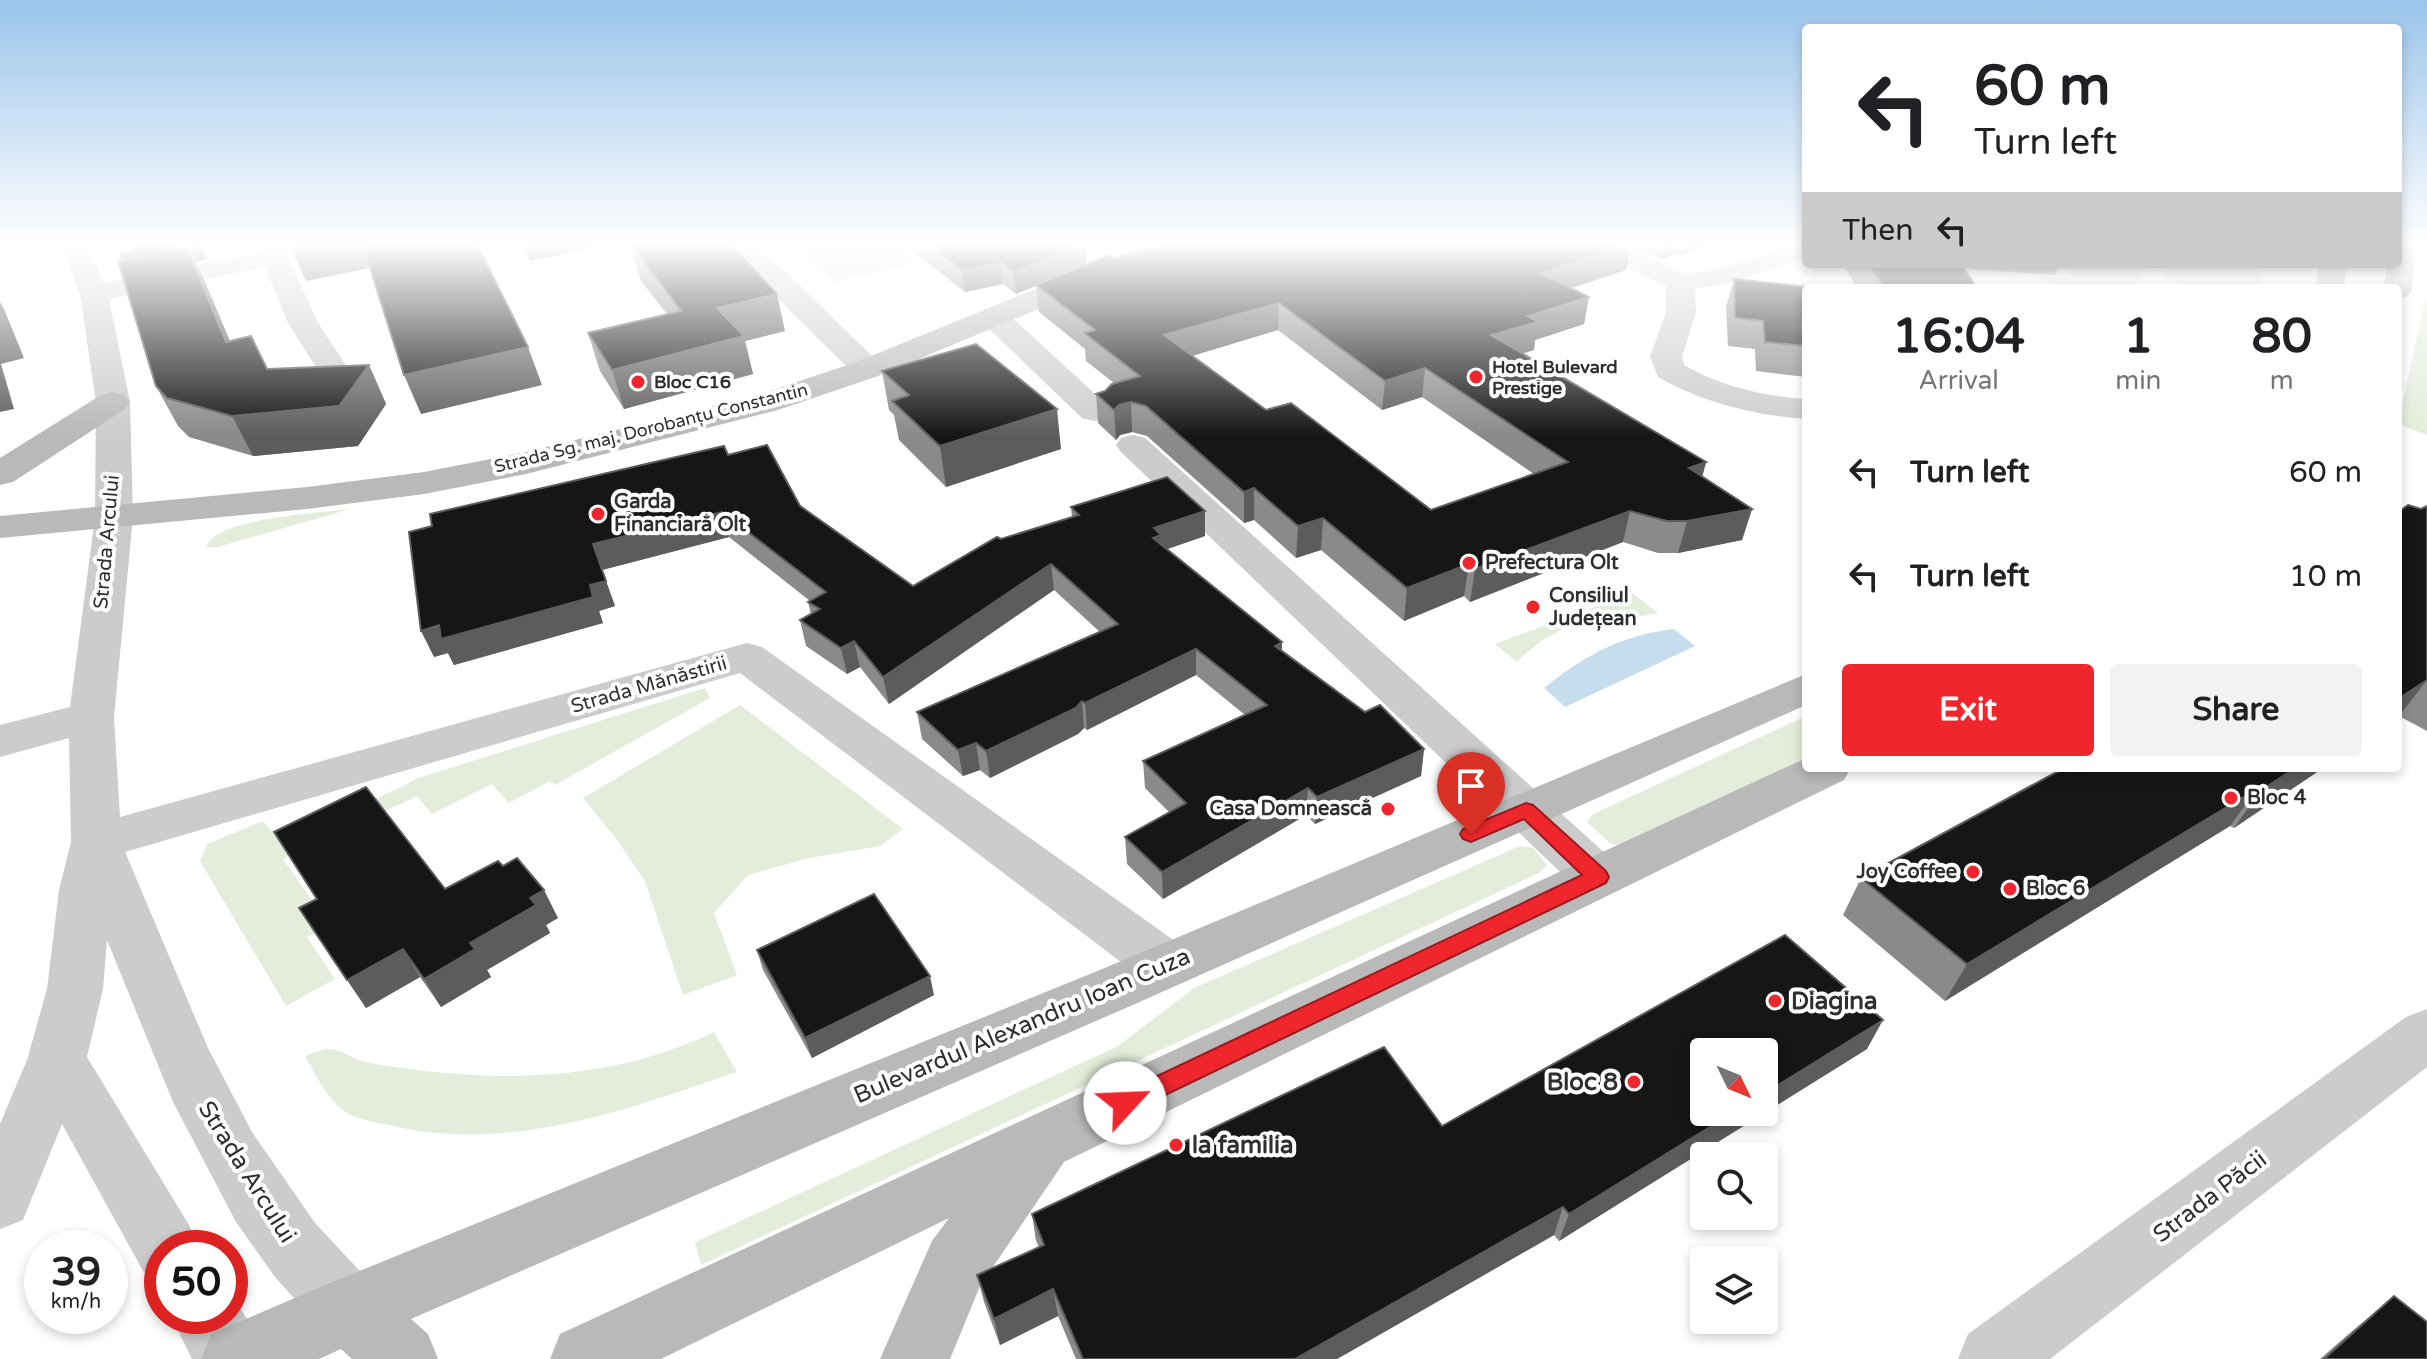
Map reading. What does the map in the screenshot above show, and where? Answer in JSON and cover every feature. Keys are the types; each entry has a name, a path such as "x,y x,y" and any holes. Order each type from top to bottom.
{"main road":[{"name":"Strada Sg. maj. Dorobanțu Constantin","path":"114,517 424,483 526,463 766,403 867,369 1015,309"},
{"path":"0,474 113,402"},
{"path":"0,527 114,517"},
{"name":"Bulevardul Alexandru Ioan Cuza","path":"234,1359 1166,965 1802,690"},
{"path":"585,1359 1819,772"},
{"path":"915,1359 956,1264 1042,1142"},
{"path":"349,1309 403,1359"}],"street":[{"name":"Strada Arcului","path":"0,1199 57,1060 75,989 85,890 96,842 91,717 98,635 114,517 113,402 97,309"},
{"path":"297,309 341,382"},
{"path":"807,309 867,369"},
{"path":"1681,309 1666,357 1669,370 1692,384 1735,401 1802,409"},
{"path":"995,318 1094,411"},
{"path":"1133,445 1598,877"},
{"name":"Strada Mănăstirii","path":"96,842 747,657 1166,965"},
{"path":"0,741 91,717"},
{"name":"Strada Arcului","path":"96,842 168,1024 203,1103 242,1171 292,1246 349,1309"},
{"name":"Strada Păcii","path":"1993,1359 2427,1034"},
{"path":"57,1060 156,1230"},
{"path":"218,1334 234,1359"}],"green space":[{"path":"2423,309 2427,309 2427,435 2402,426 2402,406"},
{"path":"350,509 218,547 206,547 214,537 228,529 248,523"},
{"path":"1632,593 1658,613 1584,621 1542,641 1517,662 1495,644"},
{"path":"705,688 710,698 555,785 550,781 509,803 492,784 432,814 417,796 283,859 330,926 307,937 335,979 286,1006 200,861 207,844 263,821 280,841 415,779"},
{"path":"740,705 903,829 880,846 809,858 748,875 714,913 737,975 683,995 645,881 583,798"},
{"path":"1802,718 1802,764 1627,846 1611,844 1587,822 1593,814"},
{"path":"1520,846 1533,848 1547,865 1539,873 701,1265 695,1242 1118,1046 1194,988"},
{"path":"714,1032 737,1072 654,1100 570,1123 484,1134 441,1133 397,1127 349,1114 329,1096 305,1056 332,1049 362,1061 398,1067 488,1076 527,1076 603,1068 678,1047"}],"water":[{"path":"1674,629 1695,646 1565,707 1544,688 1605,648 1638,636"}],"building":[{"path":"133,309 213,309 226,342 251,336 267,369 369,365 339,406 232,416 167,398 156,386"},
{"path":"383,309 509,309 528,347 404,375"},
{"path":"718,309 744,336 612,370 588,333 681,311"},
{"path":"1068,309 1256,309 1164,335 1266,410 1291,403 1431,510 1568,462 1425,368 1385,381 1288,309 1549,309 1528,316 1538,322 1491,335 1706,462 1689,468 1752,509 1687,521 1667,521 1630,511 1475,569 1469,564 1407,588 1323,518 1298,526 1254,488 1244,492 1146,406 1131,402 1114,410 1096,394 1112,384 1140,376 1084,333 1095,330"},
{"path":"1735,309 1802,309 1802,346 1765,342 1763,321 1735,318"},
{"path":"976,344 1057,409 940,446 892,401 909,395 882,371"},
{"path":"767,445 800,506 913,586 997,537 1001,539 1079,515 1071,507 1167,477 1205,511 1154,528 1161,535 1153,538 1282,642 1275,646 1365,712 1380,705 1424,749 1317,797 1308,788 1162,872 1125,837 1186,803 1143,761 1267,705 1196,649 1085,703 1082,701 1076,708 986,751 976,743 958,750 917,712 1118,624 1051,564 883,677 854,641 841,648 800,620 820,609 808,602 826,592 722,512 593,544 606,581 590,585 593,597 441,639 439,625 421,631 409,532 432,526 430,514 724,446 728,455"},
{"path":"2408,505 2421,509 2427,506 2427,680 2402,696 2402,509"},
{"path":"2057,772 2289,772 1967,964 1861,878"},
{"path":"366,787 445,889 498,861 503,866 517,858 544,890 530,898 536,905 470,943 475,949 424,979 403,949 347,980 299,908 317,899 274,832"},
{"path":"874,894 930,976 805,1038 757,950"},
{"path":"1785,935 1883,1020 1778,1085 1778,1038 1690,1038 1690,1126 1711,1126 1569,1214 1563,1207 1295,1359 1083,1359 1053,1289 994,1319 977,1275 1044,1245 1032,1214 1384,1047 1442,1126"},
{"path":"2394,1296 2427,1322 2427,1359 2324,1359"}],"place":[{"name":"Hotel Bulevard Prestige","path":"1476,377"},
{"name":"Bloc C16","path":"638,382"},
{"name":"Garda Financiară Olt","path":"598,514"},
{"name":"Prefectura Olt","path":"1469,563"},
{"name":"Consiliul Județean","path":"1533,607"},
{"name":"Bloc 4","path":"2231,798"},
{"name":"Casa Domnească","path":"1388,809"},
{"name":"Joy Coffee","path":"1973,872"},
{"name":"Bloc 6","path":"2010,889"},
{"name":"Diagina","path":"1775,1001"},
{"name":"Bloc 8","path":"1634,1082"},
{"name":"la familia","path":"1176,1145"}],"route":[{"path":"1125,1103 1598,877 1526,810 1471,834"}]}
